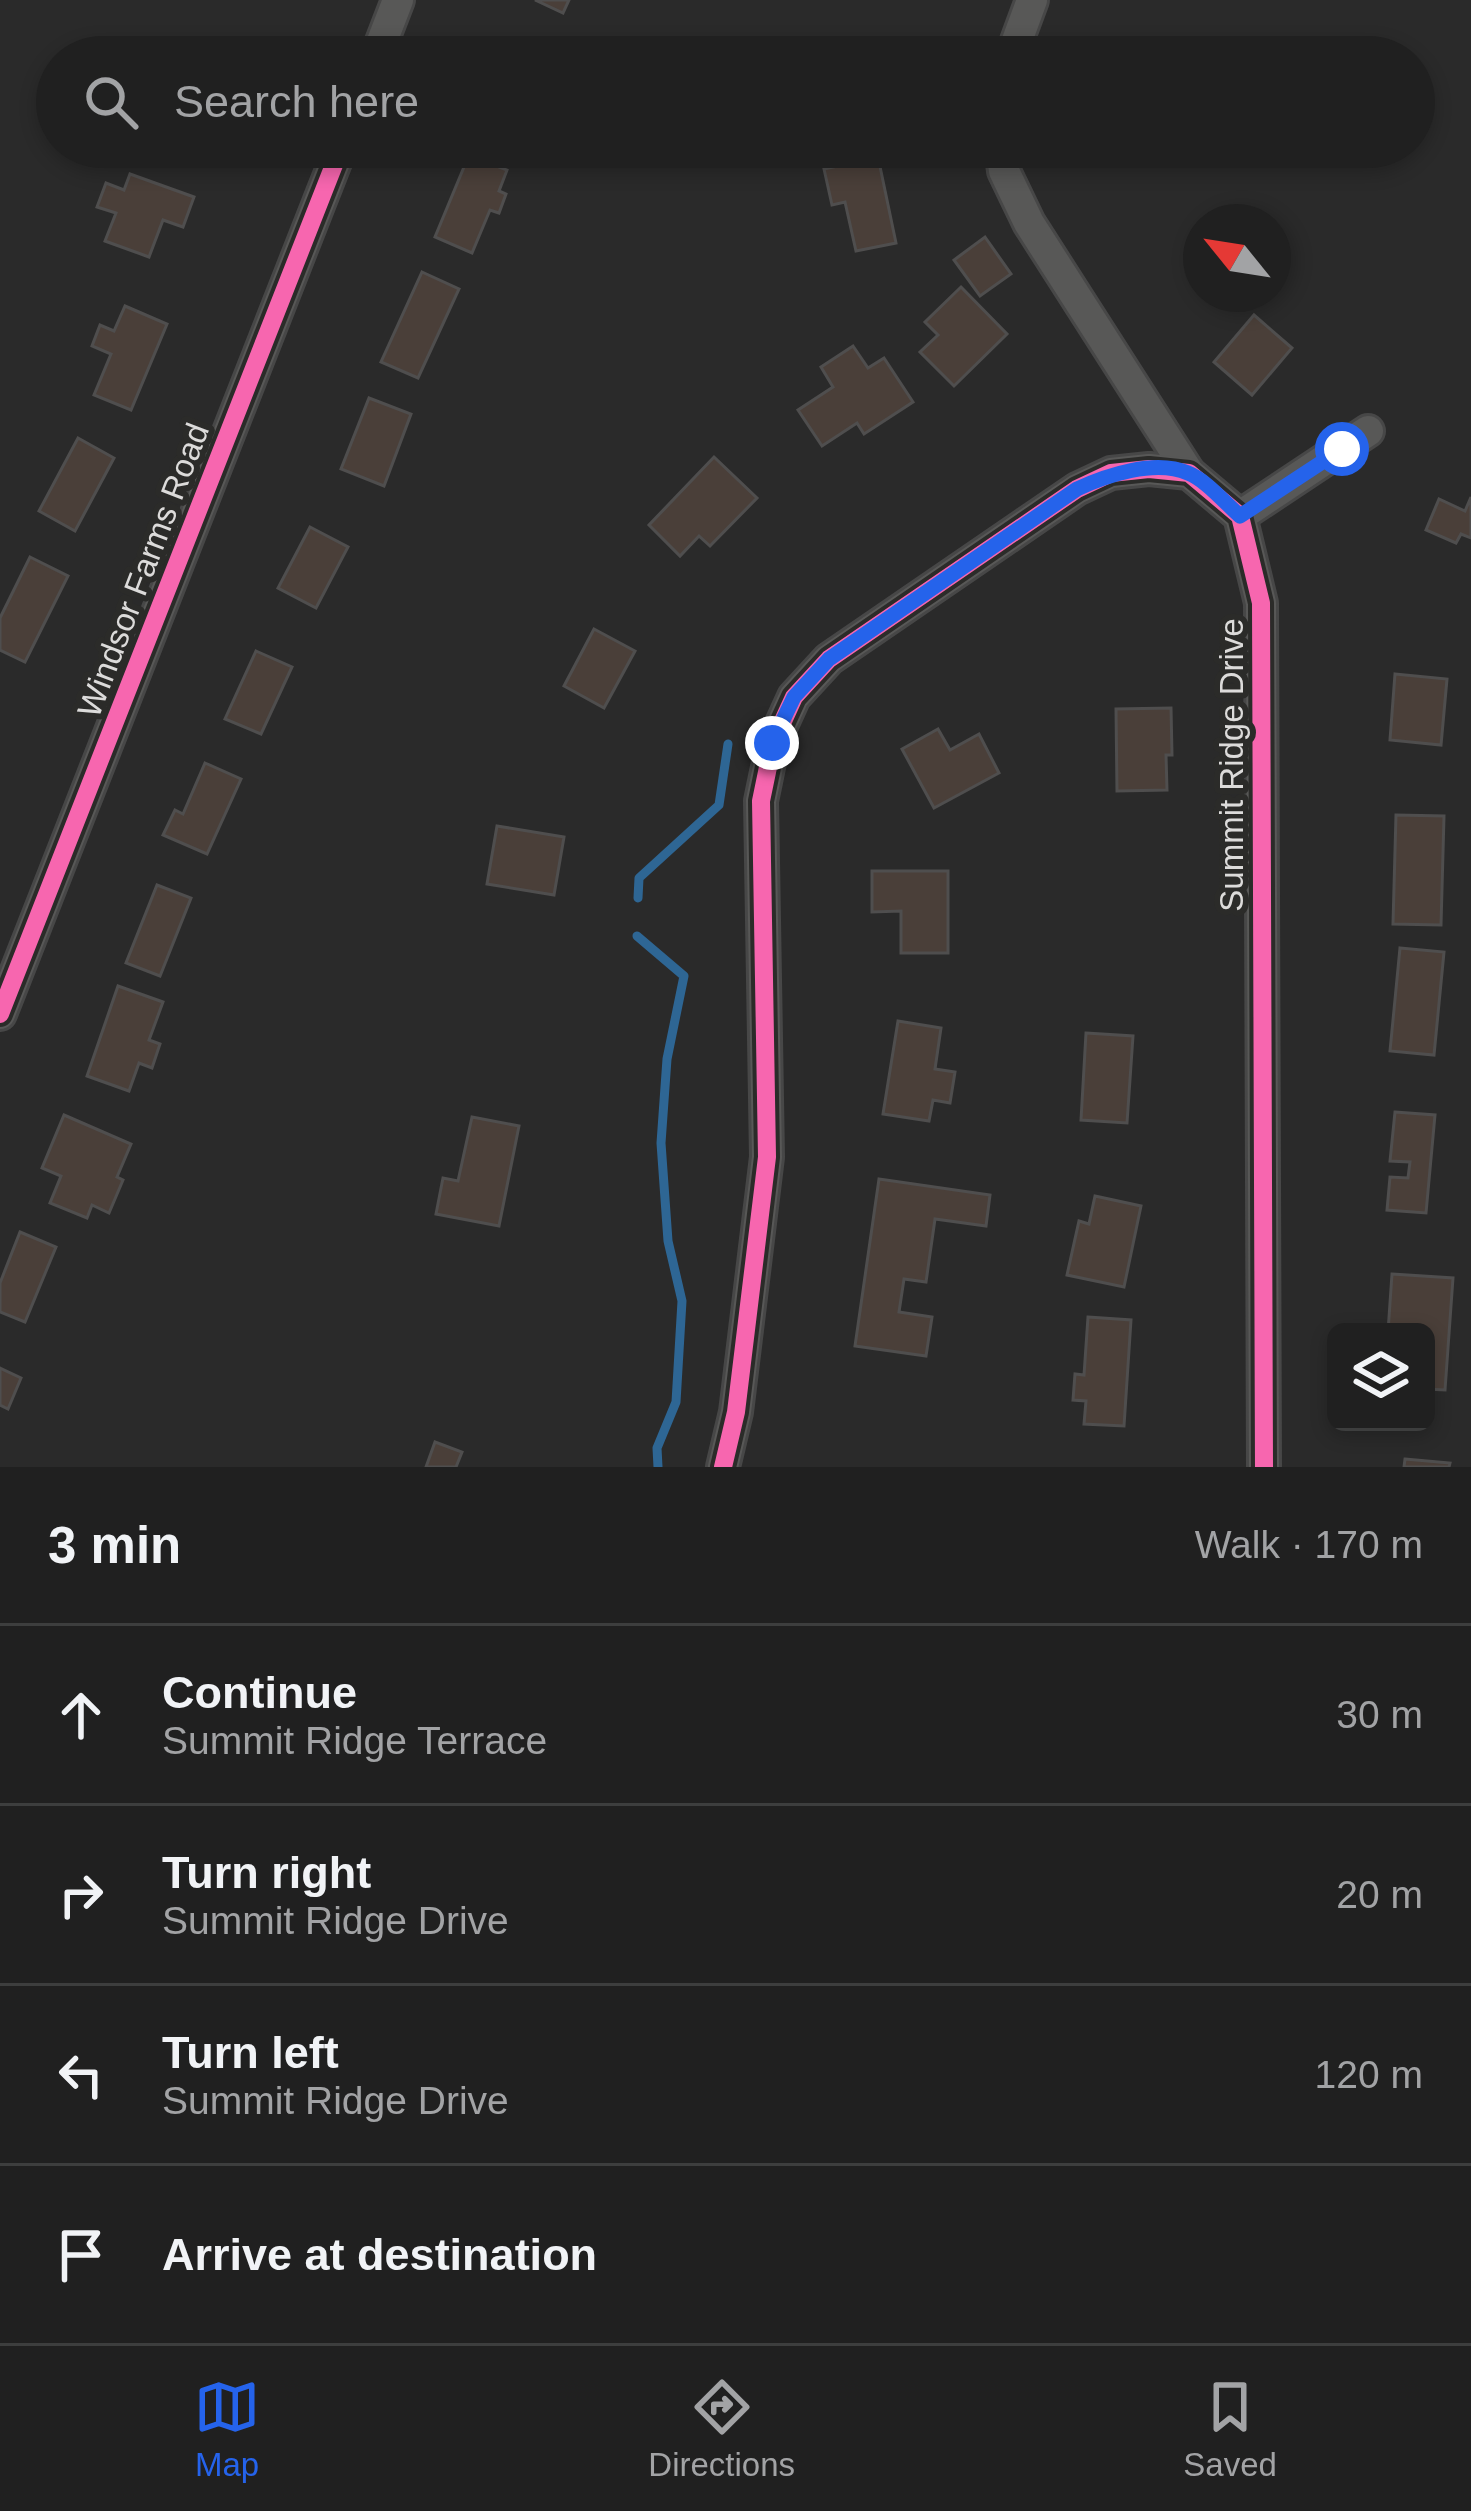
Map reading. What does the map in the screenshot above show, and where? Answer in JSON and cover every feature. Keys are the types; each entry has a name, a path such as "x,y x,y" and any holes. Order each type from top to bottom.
{"street":[{"path":"384,36 398,0"},
{"path":"1018,36 1031,0"},
{"name":"Windsor Farms Road","path":"0,1014 333,168"},
{"path":"1004,168 1029,223 1189,473 1240,516 1367,431"},
{"path":"723,1467 736,1412 767,1156 761,801 772,743 794,697 829,659 1038,514 1111,473 1149,469 1189,473"},
{"name":"Summit Ridge Drive","path":"1240,516 1261,603 1264,1467"}],"building":[{"path":"535,0 569,0 563,13"},
{"path":"464,168 507,170 499,191 506,194 499,213 490,210 472,253 435,237"},
{"path":"880,168 896,243 856,251 845,202 832,205 824,169"},
{"path":"130,174 194,197 183,227 163,220 149,257 105,241 116,213 97,207 106,183 124,190"},
{"path":"985,237 1011,274 980,296 954,260"},
{"path":"422,272 459,289 418,378 381,362"},
{"path":"961,287 1007,334 954,386 920,352 938,335 925,322"},
{"path":"125,306 167,324 131,410 94,395 111,354 92,346 100,325 114,331"},
{"path":"1254,315 1292,348 1252,395 1214,362"},
{"path":"853,346 868,368 884,358 913,402 864,434 857,423 822,446 798,410 833,387 821,367"},
{"path":"369,398 411,414 384,486 341,469"},
{"path":"78,438 114,458 75,531 39,511"},
{"path":"714,457 757,498 710,546 699,536 680,556 649,525"},
{"path":"1471,497 1471,538 1461,534 1456,543 1426,530 1439,499 1465,511"},
{"path":"310,527 348,547 316,608 278,588"},
{"path":"30,557 68,576 25,662 0,650 0,618"},
{"path":"594,629 635,651 604,708 564,686"},
{"path":"256,651 292,667 261,734 225,719"},
{"path":"1395,674 1447,679 1441,745 1390,740"},
{"path":"1171,708 1167,790 1117,791 1116,709"},
{"path":"938,729 950,750 979,734 999,773 934,808 902,749"},
{"path":"205,763 241,779 207,854 163,835 175,810 183,814"},
{"path":"1396,815 1444,816 1441,925 1393,924"},
{"path":"497,826 564,837 554,895 487,884"},
{"path":"872,871 948,871 948,953 901,953 901,911 872,912"},
{"path":"157,885 191,898 160,976 126,963"},
{"path":"1400,948 1444,952 1434,1055 1390,1051"},
{"path":"118,986 163,1002 149,1040 160,1044 152,1068 139,1063 129,1091 87,1076"},
{"path":"898,1021 941,1028 935,1069 955,1072 950,1103 933,1100 929,1121 883,1114"},
{"path":"1086,1033 1133,1036 1127,1123 1081,1120"},
{"path":"1395,1112 1435,1115 1426,1213 1387,1210 1390,1177 1408,1178 1410,1162 1390,1161"},
{"path":"64,1115 131,1144 109,1213 92,1205 87,1218 50,1203 61,1176 42,1168"},
{"path":"472,1117 519,1126 499,1226 436,1214 443,1178 458,1181"},
{"path":"879,1179 990,1195 986,1226 935,1219 926,1282 904,1279 899,1312 932,1317 926,1356 855,1346"},
{"path":"1095,1196 1141,1206 1124,1287 1067,1275 1079,1221 1089,1224"},
{"path":"20,1232 56,1247 25,1322 0,1312 0,1283"},
{"path":"1392,1274 1453,1278 1445,1390 1435,1389 1435,1323 1389,1323"},
{"path":"1088,1317 1131,1320 1124,1426 1084,1424 1086,1401 1073,1400 1075,1374 1084,1375"},
{"path":"0,1368 21,1378 8,1409 0,1405"},
{"path":"435,1442 462,1452 456,1467 426,1467"},
{"path":"1405,1459 1450,1463 1449,1467 1404,1467"}],"waterway":[{"path":"638,898 639,878 719,805 728,744"},
{"path":"637,936 684,976 667,1059 661,1143 668,1241 682,1301 676,1402 657,1448 658,1467"}],"cycle path":[{"path":"0,1014 333,168"},
{"path":"723,1467 736,1412 767,1157 761,801 773,743 794,697 829,659 1077,489 1111,473 1149,469 1189,473 1240,516 1261,603 1264,1467"}],"route":[{"path":"772,743 794,697 829,659 1077,489 1111,473 1149,469 1189,473 1240,516 1342,449"}]}
